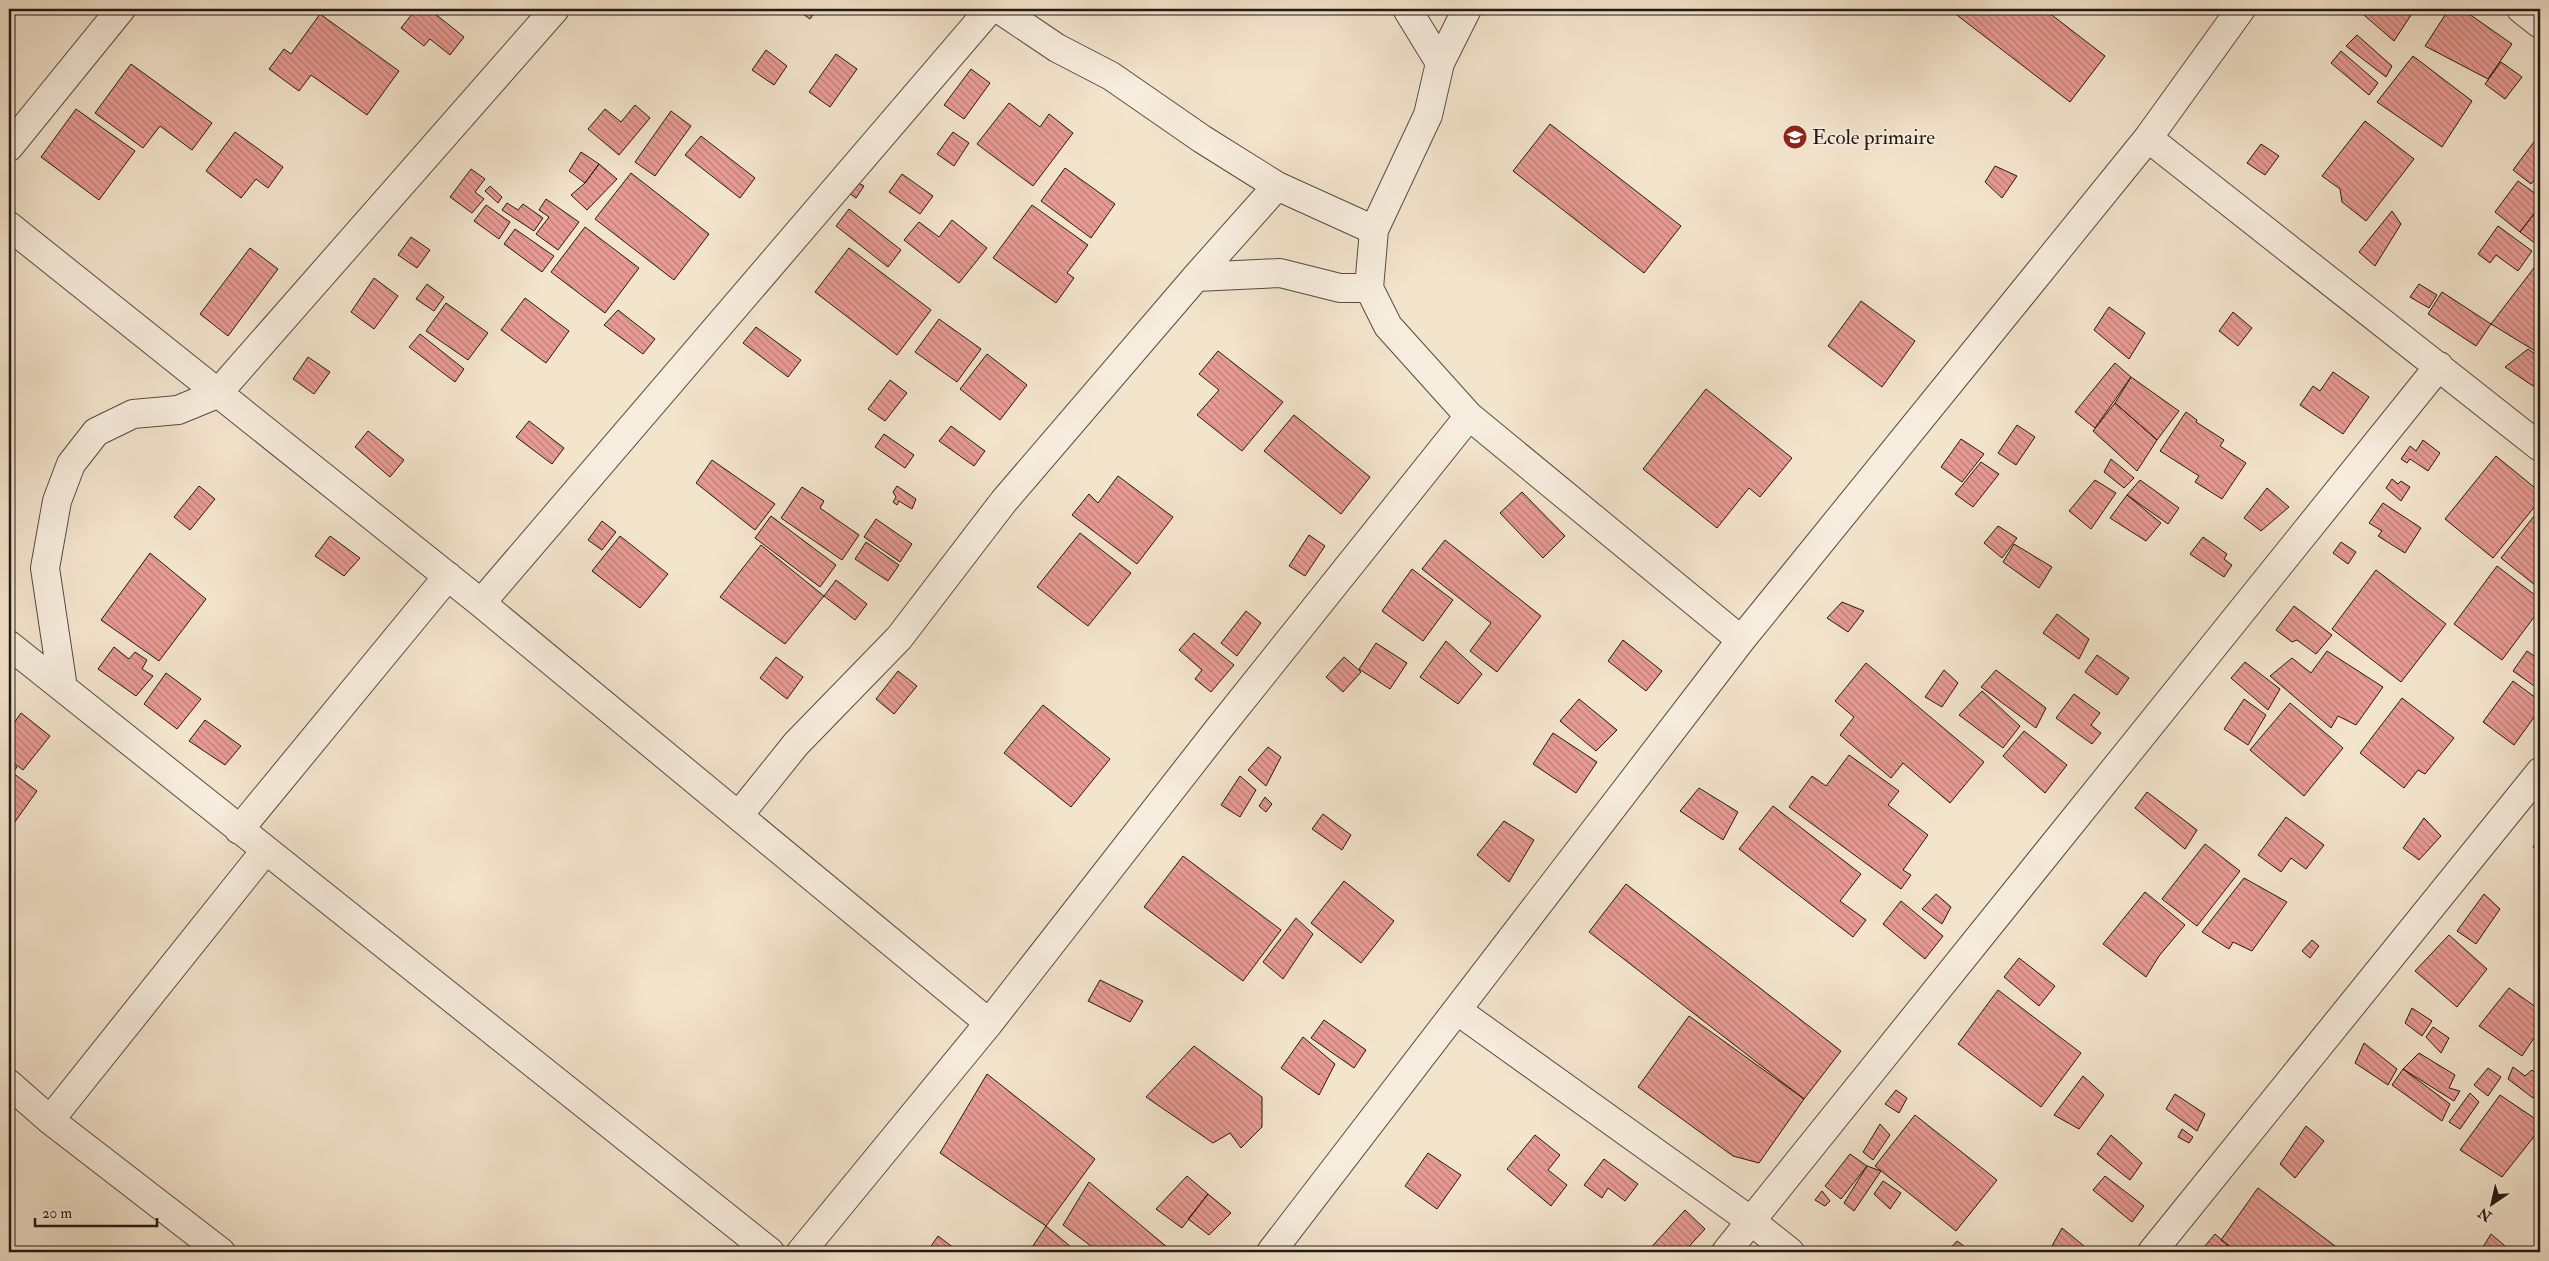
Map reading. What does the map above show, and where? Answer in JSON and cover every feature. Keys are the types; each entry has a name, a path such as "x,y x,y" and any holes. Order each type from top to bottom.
{"street":[{"path":"9,147 121,9"},
{"path":"63,688 45,568 57,501 71,464 96,432 133,414 178,410 217,394 555,9"},
{"path":"481,603 990,9"},
{"path":"999,9 1057,48 1112,76 1202,139 1277,186 1313,204 1374,230"},
{"path":"1407,9 1440,63"},
{"path":"1467,9 1440,63 1428,116 1374,230 1369,288 1388,326 1469,416 1741,640"},
{"path":"1271,1252 1373,1117 1458,1011 1741,640 2148,138 2241,9"},
{"path":"2521,9 2540,24"},
{"path":"2148,138 2439,366 2540,448"},
{"path":"739,815 796,744 898,638 1004,501 1196,277 1277,186"},
{"path":"9,226 217,394 448,576 989,1023"},
{"path":"1196,277 1280,273 1340,288 1369,288"},
{"path":"1726,1252 2439,366"},
{"path":"801,1252 989,1023 1217,731 1469,416"},
{"path":"239,830 448,576"},
{"path":"9,645 770,1252"},
{"path":"2152,1252 2540,772"},
{"path":"50,1120 265,851"},
{"path":"1458,1011 1752,1221 1790,1252"},
{"path":"13,1096 50,1120 221,1252"}],"building":[{"path":"416,9 429,9 464,37 450,55 430,39 424,46 401,28"},
{"path":"796,9 817,9 810,19"},
{"path":"1949,9 2044,9 2105,56 2070,102"},
{"path":"2357,9 2415,9 2394,41"},
{"path":"2449,9 2462,9 2512,44 2488,79 2425,46"},
{"path":"320,14 399,71 367,115 311,75 299,91 269,69 284,49 291,54"},
{"path":"2357,35 2392,66 2386,77 2346,46"},
{"path":"766,50 787,66 774,85 752,70"},
{"path":"2341,51 2378,83 2369,95 2331,63"},
{"path":"836,54 857,69 830,107 809,92"},
{"path":"2413,56 2472,101 2442,147 2377,102"},
{"path":"2501,62 2522,77 2505,99 2485,84"},
{"path":"131,64 212,123 192,150 160,126 143,148 95,113"},
{"path":"971,69 990,83 964,119 944,105"},
{"path":"1009,103 1040,127 1049,114 1073,133 1033,186 977,144"},
{"path":"635,105 650,118 619,155 588,129 605,109 621,122"},
{"path":"76,109 135,151 99,200 41,157"},
{"path":"671,111 691,126 655,176 635,162"},
{"path":"2365,121 2414,159 2366,221 2342,202 2340,189 2322,176"},
{"path":"1550,124 1681,226 1644,273 1513,171"},
{"path":"235,132 283,167 268,188 256,179 241,198 206,171"},
{"path":"953,132 969,143 954,166 937,154"},
{"path":"701,136 755,178 740,198 685,155"},
{"path":"2537,138 2540,141 2540,173 2531,184 2513,170"},
{"path":"2261,144 2279,156 2265,175 2247,163"},
{"path":"581,152 599,164 585,183 569,171"},
{"path":"599,164 617,179 587,210 571,195 585,183"},
{"path":"1995,166 2017,176 2002,198 1985,182"},
{"path":"1065,168 1115,204 1091,238 1041,201"},
{"path":"471,169 485,179 475,192 484,199 472,213 450,197"},
{"path":"631,173 709,234 674,280 595,219"},
{"path":"902,174 933,196 920,214 889,192"},
{"path":"853,180 864,186 856,198 846,191"},
{"path":"2518,181 2540,197 2540,206 2520,232 2495,212"},
{"path":"490,186 502,197 498,203 485,191"},
{"path":"546,199 579,222 558,250 536,234 549,217 539,210"},
{"path":"507,203 518,210 523,204 543,218 534,231 502,210"},
{"path":"486,205 510,222 499,239 474,221"},
{"path":"1032,205 1088,245 1067,273 1074,278 1056,303 993,258"},
{"path":"2540,206 2540,247 2520,232"},
{"path":"849,209 901,250 888,267 836,226"},
{"path":"2392,211 2401,224 2375,266 2359,252"},
{"path":"952,220 987,248 959,283 904,240 919,222 939,237"},
{"path":"2498,226 2532,251 2518,271 2496,255 2490,263 2478,254"},
{"path":"585,227 639,268 605,313 551,272"},
{"path":"515,229 554,256 542,272 504,244"},
{"path":"411,237 430,250 417,268 398,255"},
{"path":"250,248 278,269 228,336 200,314"},
{"path":"849,248 931,310 897,355 815,292"},
{"path":"2540,260 2540,354 2491,324"},
{"path":"374,278 398,296 374,329 351,312"},
{"path":"427,284 444,297 434,311 416,299"},
{"path":"2419,284 2437,295 2429,308 2410,297"},
{"path":"2442,292 2491,324 2476,346 2428,314"},
{"path":"525,298 569,331 546,363 501,330"},
{"path":"1861,301 1915,341 1882,387 1828,346"},
{"path":"446,303 488,333 468,360 426,331"},
{"path":"2109,307 2145,333 2129,359 2094,330"},
{"path":"618,310 655,339 643,354 604,325"},
{"path":"2233,312 2252,328 2238,346 2219,331"},
{"path":"939,319 981,349 957,382 915,352"},
{"path":"756,327 801,360 788,377 743,343"},
{"path":"420,334 464,369 455,382 409,347"},
{"path":"2528,349 2540,358 2540,374 2533,386 2505,367"},
{"path":"1218,351 1283,402 1242,451 1197,415 1219,390 1199,374"},
{"path":"987,354 1027,385 1000,420 960,389"},
{"path":"308,357 330,372 314,394 293,379"},
{"path":"2115,363 2131,377 2095,428 2075,412"},
{"path":"2333,372 2369,397 2343,434 2300,405 2313,386 2320,391"},
{"path":"2131,377 2179,411 2157,440 2115,403"},
{"path":"890,380 907,393 885,421 868,409"},
{"path":"1706,389 1792,458 1760,497 1749,488 1717,528 1643,469"},
{"path":"2115,403 2157,440 2137,471 2093,431"},
{"path":"2186,412 2197,420 2196,422 2224,440 2220,446 2246,463 2222,499 2195,482 2199,476 2160,451"},
{"path":"1294,415 1370,477 1341,514 1264,451"},
{"path":"529,421 564,448 552,464 516,437"},
{"path":"2017,425 2035,437 2016,465 1998,453"},
{"path":"951,426 985,451 974,466 939,441"},
{"path":"368,431 404,460 390,477 355,447"},
{"path":"884,434 914,455 905,468 875,447"},
{"path":"1961,439 1984,454 1962,482 1941,467"},
{"path":"2423,440 2440,453 2428,471 2410,459 2407,463 2401,459 2410,446 2416,451"},
{"path":"2496,456 2540,492 2540,500 2493,558 2445,519"},
{"path":"2111,459 2134,478 2124,488 2104,472"},
{"path":"712,460 775,504 755,530 696,483"},
{"path":"1981,462 1999,474 1973,507 1955,494"},
{"path":"1118,476 1173,517 1137,564 1072,515 1089,494 1098,503"},
{"path":"2392,479 2398,484 2401,481 2410,487 2401,501 2386,488"},
{"path":"2095,480 2116,493 2091,529 2069,511"},
{"path":"2140,480 2179,508 2168,524 2127,495"},
{"path":"199,486 215,499 190,530 174,517"},
{"path":"897,486 916,499 912,509 899,501 897,505 893,502 896,497 893,492"},
{"path":"802,487 824,501 820,508 859,535 842,560 781,518"},
{"path":"2267,488 2289,507 2261,531 2244,518"},
{"path":"1522,492 1565,536 1543,558 1500,513"},
{"path":"2127,495 2161,523 2146,541 2110,518"},
{"path":"2383,503 2421,528 2405,553 2378,536 2382,531 2369,523"},
{"path":"2538,511 2540,513 2540,589 2501,558"},
{"path":"771,516 836,565 820,587 755,538"},
{"path":"876,519 912,544 900,562 864,537"},
{"path":"602,521 616,532 602,550 588,540"},
{"path":"1998,526 2017,538 2002,558 1984,543"},
{"path":"1080,533 1131,573 1088,626 1037,587"},
{"path":"1309,535 1325,546 1305,576 1289,566"},
{"path":"330,536 360,558 344,576 315,556"},
{"path":"620,536 668,574 640,608 592,571"},
{"path":"2203,537 2227,554 2224,559 2232,565 2224,577 2190,554"},
{"path":"1445,540 1541,616 1497,672 1470,651 1491,623 1422,569"},
{"path":"866,542 899,565 888,581 855,559"},
{"path":"2341,542 2356,552 2348,564 2333,553"},
{"path":"2014,544 2052,567 2039,588 2003,562"},
{"path":"761,545 824,596 785,644 720,597"},
{"path":"150,553 206,599 159,661 101,620"},
{"path":"2497,566 2540,599 2540,609 2502,660 2454,624"},
{"path":"1412,569 1453,600 1423,641 1382,611"},
{"path":"2376,570 2446,624 2401,682 2332,629"},
{"path":"836,580 867,604 855,620 824,596"},
{"path":"1842,602 1864,611 1848,632 1827,618"},
{"path":"2294,606 2332,635 2316,654 2297,640 2292,642 2276,630"},
{"path":"1246,611 1261,623 1237,656 1221,643"},
{"path":"2057,614 2089,639 2079,659 2043,633"},
{"path":"1194,633 1234,665 1211,692 1195,679 1202,670 1179,650"},
{"path":"1623,640 1662,671 1646,691 1608,661"},
{"path":"1446,641 1482,674 1458,704 1420,677"},
{"path":"1376,643 1407,663 1390,689 1359,669"},
{"path":"114,647 129,659 135,652 147,660 142,669 153,676 136,696 98,669"},
{"path":"2327,651 2383,687 2356,725 2338,716 2331,728 2270,676 2292,658 2311,673"},
{"path":"2527,651 2540,660 2540,690 2513,671"},
{"path":"2097,655 2129,678 2117,695 2085,672"},
{"path":"776,657 803,677 787,699 760,678"},
{"path":"1344,657 1361,672 1343,692 1326,677"},
{"path":"2245,662 2280,689 2268,710 2231,678"},
{"path":"1866,663 1984,762 1950,803 1903,763 1891,778 1840,735 1854,717 1835,701"},
{"path":"1944,670 1958,683 1942,707 1925,697"},
{"path":"1996,670 2046,708 2036,728 1981,687"},
{"path":"898,671 917,686 894,714 876,699"},
{"path":"166,673 201,699 177,729 144,704"},
{"path":"2513,681 2540,701 2540,709 2514,745 2483,722"},
{"path":"1982,691 2020,726 2003,748 1959,715"},
{"path":"2074,694 2100,713 2091,725 2101,733 2092,744 2056,718"},
{"path":"2402,698 2454,738 2425,774 2418,770 2404,788 2360,753"},
{"path":"1579,699 1617,730 1596,751 1560,721"},
{"path":"2244,699 2266,715 2248,745 2224,729"},
{"path":"2290,703 2343,748 2304,796 2250,750"},
{"path":"1043,705 1110,759 1071,807 1004,753"},
{"path":"21,713 50,736 23,770 9,759 9,730"},
{"path":"205,720 241,746 225,765 189,741"},
{"path":"2024,731 2067,765 2045,793 2003,756"},
{"path":"1553,733 1597,762 1576,793 1533,764"},
{"path":"1268,747 1281,757 1266,786 1248,770"},
{"path":"1849,755 1899,791 1888,805 1928,835 1903,870 1911,875 1901,889 1789,807 1812,776 1826,786"},
{"path":"9,762 17,767 13,773 37,791 9,830"},
{"path":"1240,776 1256,790 1240,817 1221,805"},
{"path":"1699,788 1738,812 1723,840 1680,811"},
{"path":"2147,792 2197,830 2185,849 2135,808"},
{"path":"1265,797 1272,804 1266,812 1259,806"},
{"path":"1773,806 1861,874 1840,901 1866,920 1853,937 1739,849"},
{"path":"1323,814 1351,835 1342,850 1312,829"},
{"path":"2286,817 2324,845 2306,869 2291,858 2281,872 2258,855"},
{"path":"2424,818 2441,836 2419,860 2403,848"},
{"path":"1504,821 1534,840 1509,882 1477,855"},
{"path":"2540,837 2540,852 2533,847"},
{"path":"2205,844 2240,871 2197,926 2162,899"},
{"path":"1183,856 1281,930 1243,981 1144,907"},
{"path":"2244,878 2287,902 2252,951 2233,942 2229,949 2202,932"},
{"path":"1344,881 1394,921 1361,963 1311,923"},
{"path":"1626,884 1841,1051 1804,1099 1589,932"},
{"path":"2145,892 2185,925 2159,956 2146,977 2103,944"},
{"path":"1936,894 1951,907 1942,924 1922,909"},
{"path":"2484,894 2500,909 2476,944 2457,931"},
{"path":"1901,901 1943,936 1925,959 1883,924"},
{"path":"1296,918 1313,934 1283,979 1263,962"},
{"path":"2449,935 2487,969 2457,1007 2415,971"},
{"path":"2312,940 2319,946 2310,958 2302,951"},
{"path":"2019,958 2055,986 2039,1006 2004,977"},
{"path":"1100,980 1143,1001 1130,1022 1088,1001"},
{"path":"2509,988 2540,1010 2540,1029 2522,1056 2479,1026"},
{"path":"1998,990 2081,1053 2041,1107 1958,1044"},
{"path":"2412,1008 2432,1021 2422,1036 2405,1023"},
{"path":"1689,1016 1804,1099 1759,1163 1733,1156 1638,1087"},
{"path":"1324,1020 1366,1050 1354,1068 1311,1038"},
{"path":"2433,1027 2449,1038 2441,1053 2426,1037"},
{"path":"1303,1037 1335,1064 1319,1095 1281,1068"},
{"path":"2364,1043 2397,1069 2388,1085 2355,1063"},
{"path":"1194,1046 1262,1097 1262,1127 1241,1148 1230,1133 1213,1143 1146,1097"},
{"path":"2419,1053 2455,1075 2449,1088 2460,1091 2454,1101 2403,1069"},
{"path":"2513,1067 2525,1076 2532,1070 2540,1078 2540,1085 2533,1098 2508,1079"},
{"path":"2488,1068 2501,1077 2488,1096 2474,1085"},
{"path":"2403,1069 2450,1104 2442,1121 2392,1085"},
{"path":"987,1074 1095,1159 1046,1226 940,1153"},
{"path":"2083,1076 2104,1095 2079,1129 2054,1115"},
{"path":"1896,1090 1907,1098 1899,1113 1885,1104"},
{"path":"2470,1093 2479,1102 2460,1129 2449,1122"},
{"path":"2175,1094 2205,1114 2197,1131 2166,1109"},
{"path":"2500,1095 2540,1122 2540,1129 2502,1177 2460,1150"},
{"path":"1915,1115 1997,1180 1956,1231 1875,1166"},
{"path":"1880,1124 1890,1135 1873,1160 1863,1152"},
{"path":"2306,1126 2324,1141 2295,1178 2280,1164"},
{"path":"2182,1129 2193,1137 2189,1143 2178,1137"},
{"path":"1535,1135 1560,1155 1548,1170 1567,1185 1551,1206 1507,1169"},
{"path":"2111,1135 2142,1163 2130,1180 2097,1154"},
{"path":"1428,1153 1461,1175 1437,1209 1405,1186"},
{"path":"1850,1154 1867,1166 1841,1199 1825,1186"},
{"path":"1604,1159 1638,1184 1625,1201 1608,1188 1602,1198 1584,1185"},
{"path":"1867,1166 1881,1171 1854,1211 1844,1203"},
{"path":"1187,1176 1208,1194 1182,1228 1156,1209"},
{"path":"2105,1176 2144,1206 2132,1222 2093,1190"},
{"path":"1883,1181 1901,1193 1890,1209 1874,1194"},
{"path":"1089,1182 1173,1252 1099,1252 1063,1225"},
{"path":"2258,1188 2343,1252 2238,1252 2221,1240"},
{"path":"1822,1191 1830,1201 1825,1206 1815,1200"},
{"path":"1208,1194 1231,1213 1209,1235 1188,1219"},
{"path":"1685,1210 1705,1229 1684,1252 1647,1252"},
{"path":"1046,1226 1077,1252 1029,1252"},
{"path":"2062,1228 2084,1246 2080,1252 2060,1252 2052,1246"},
{"path":"2215,1234 2234,1251 2200,1252"},
{"path":"2491,1234 2512,1252 2480,1252"},
{"path":"938,1236 959,1252 927,1252"},
{"path":"1957,1241 1972,1252 1947,1252"}],"place":[{"name":"Ecole primaire","path":"1795,137"}]}
